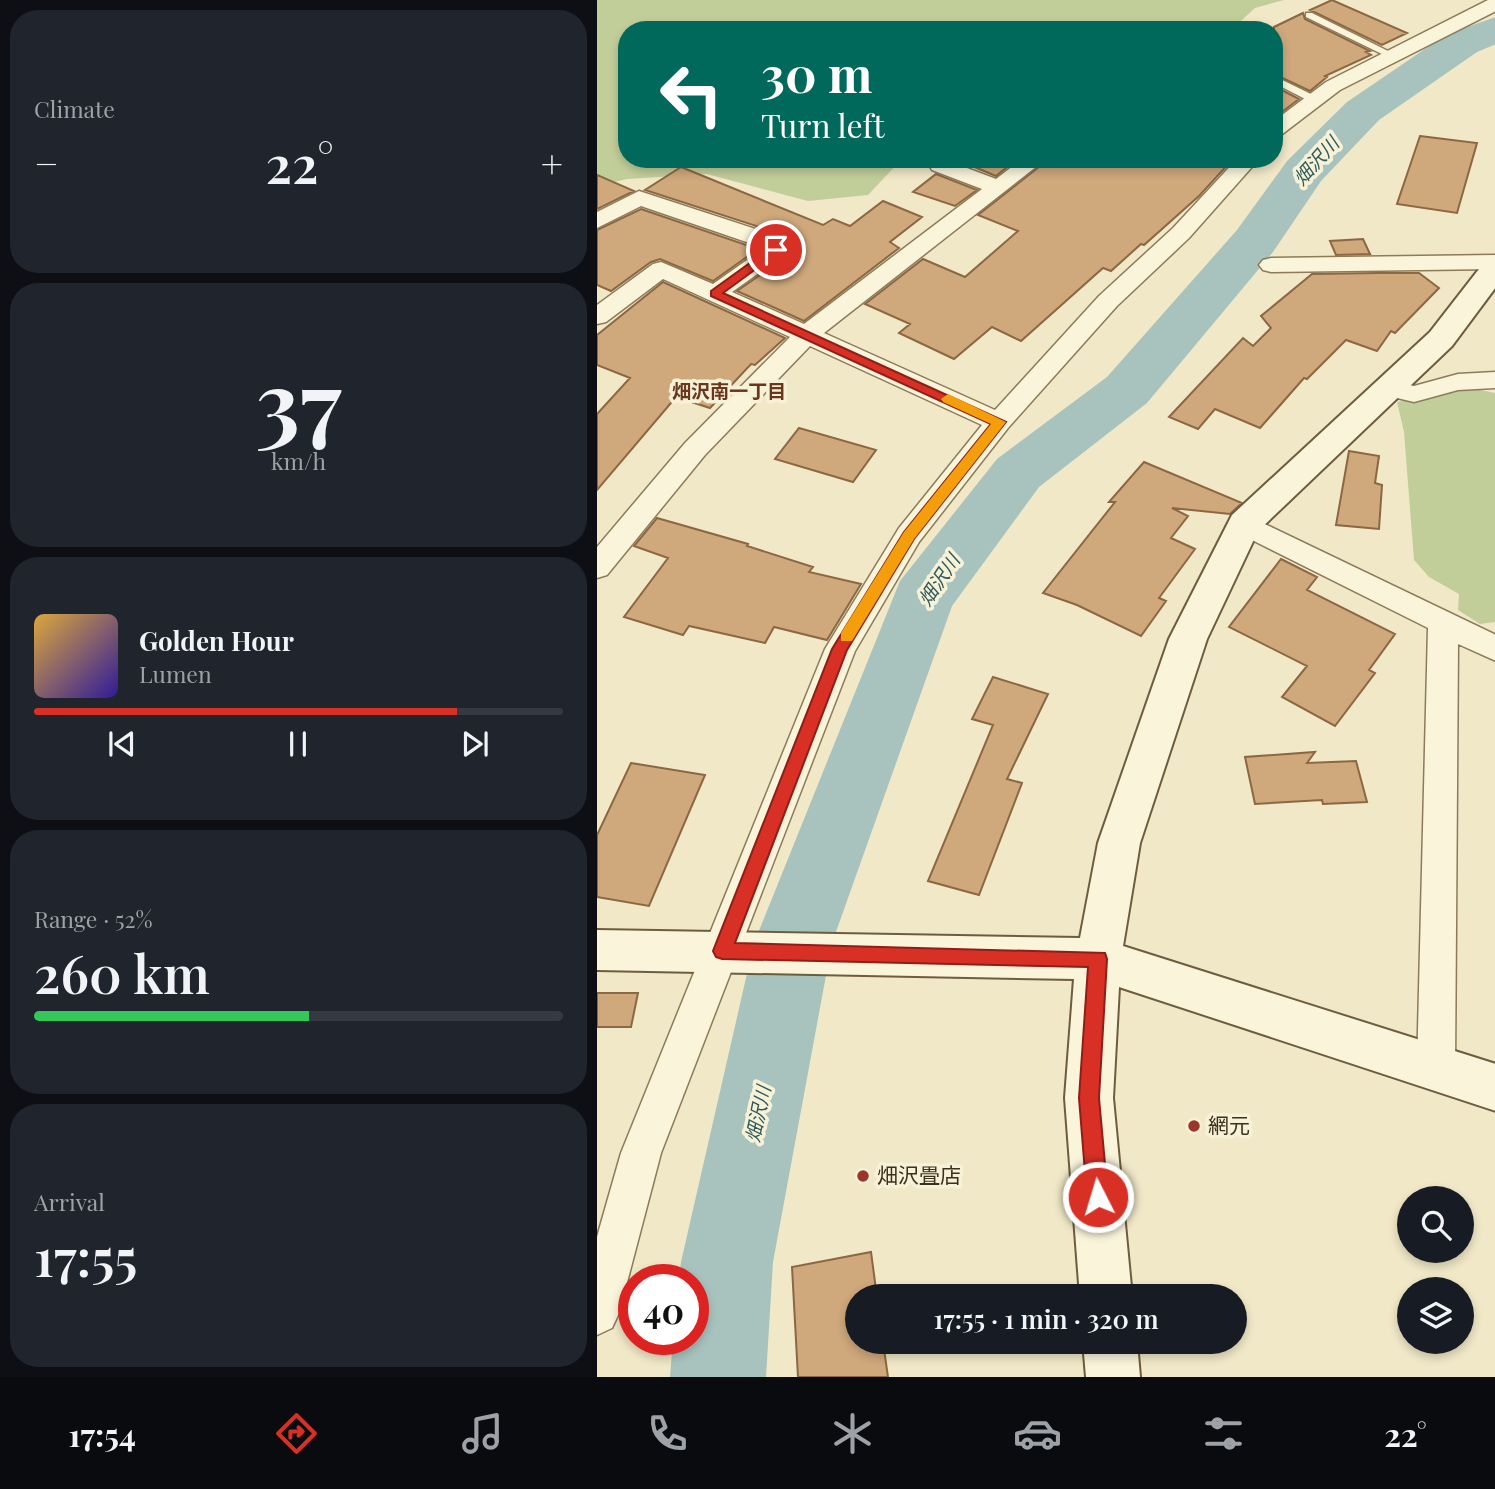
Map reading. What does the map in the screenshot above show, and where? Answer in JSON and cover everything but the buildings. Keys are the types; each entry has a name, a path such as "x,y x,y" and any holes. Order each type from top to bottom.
{"street":[{"path":"1283,124 1313,99 1391,55 1495,3"},
{"path":"948,168 998,188"},
{"path":"597,567 695,449 807,334 1024,168"},
{"path":"597,1313 641,1153 840,649 909,535 999,422 1108,301 1181,233 1241,168"},
{"path":"597,221 639,198 775,243 776,250 715,293"},
{"path":"1271,265 1495,264"},
{"path":"1105,1284 1089,1098 1098,959 1119,843 1188,639 1244,524 1441,339 1495,264"},
{"path":"600,310 661,269 999,422"},
{"path":"1389,388 1414,394 1458,382 1495,380"},
{"path":"1244,524 1495,649"},
{"path":"1436,1069 1443,622"},
{"path":"597,950 1098,959 1495,1088"},
{"path":"1111,1354 1113,1377"}],"lane":[{"path":"1309,15 1391,55"},
{"path":"1283,84 1313,99"}],"green space":[{"path":"597,0 1284,0 1255,8 1241,21 618,21 618,168 894,168 868,195 808,201 707,174 627,179 597,186"},
{"path":"1471,388 1495,393 1495,622 1480,624 1458,610 1459,594 1429,577 1414,560 1404,432 1397,402"}],"waterway":[{"name":"畑沢川","path":"718,1377 727,1262 793,943 923,598 1018,473 1127,390 1255,241 1304,171 1363,111 1462,43 1496,29"}],"slow traffic":[{"path":"847,637 909,535 999,422 948,399"}],"place":[{"name":"網元","path":"1194,1126"},
{"name":"畑沢畳店","path":"863,1176"}],"district":[{"name":"畑沢南一丁目","path":"729,391"}],"route":[{"path":"776,250 715,293 999,422 909,535 840,649 722,951 1098,959 1089,1098 1098,1197"}]}
